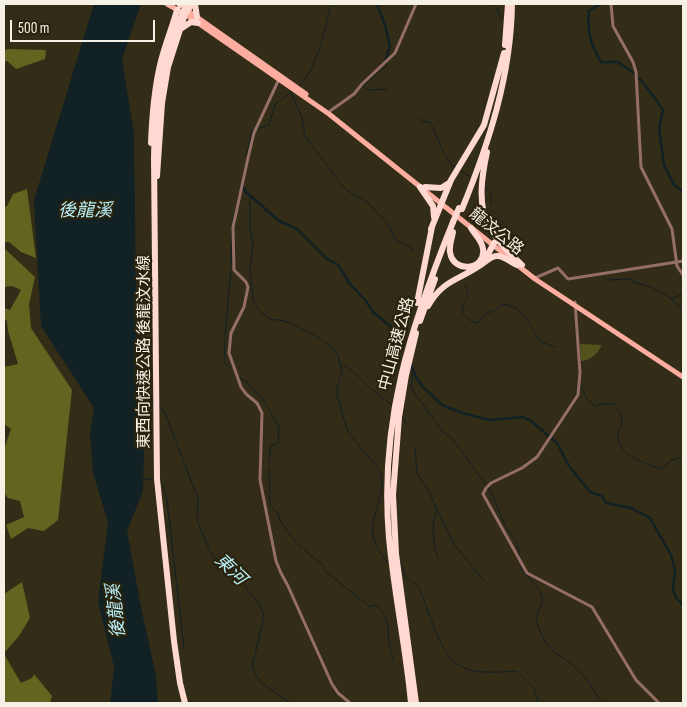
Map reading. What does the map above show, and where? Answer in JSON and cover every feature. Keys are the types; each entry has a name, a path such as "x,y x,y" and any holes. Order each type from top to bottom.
{"highway":[{"name":"中山高速公路","path":"411,703 391,558 387,496 395,404 409,343 426,289 455,223 491,120 500,85 508,4"},
{"name":"中山高速公路","path":"460,208 478,170 495,117 506,72 512,4"},
{"path":"181,29 188,23 197,20 184,6"},
{"path":"154,159 151,142 153,101 160,64 173,25 184,6"},
{"path":"157,172 164,88 168,67 181,29 184,6"},
{"name":"東西向快速公路 後龍汶水線","path":"184,6 168,48 159,87 154,122 154,159 157,479 174,641 180,684 186,703"},
{"name":"東西向快速公路 後龍汶水線","path":"184,6 163,77 156,133 160,479 180,669 186,703"},
{"path":"431,229 451,180 484,125 504,52"},
{"path":"495,117 482,180 484,214 494,234 523,267"},
{"path":"409,343 409,330 419,297 434,215 423,187 441,188 451,180"},
{"name":"中山高速公路","path":"416,703 396,554 393,495 399,417 418,325 455,223"},
{"path":"453,232 450,248 452,259 460,266 470,267 478,262 483,253 482,244 472,228"},
{"path":"479,266 490,253 494,244"},
{"path":"418,325 441,288 455,278 495,256 503,257 523,267"}],"main road":[{"path":"169,4 184,6 197,20 280,78"},
{"name":"龍汶公路","path":"280,78 329,112 536,278 683,375"},
{"name":"龍汶公路","path":"442,202 494,244"}],"street":[{"path":"329,112 354,94 362,84 389,60 398,47 416,4"},
{"path":"611,4 614,26 636,68 640,167 672,229 676,262 683,275"},
{"path":"280,78 254,133 243,188 235,213 233,227 234,270 246,282 247,296 244,308 231,333 229,353 242,387 246,394 257,403 262,413 260,480 276,561 332,684 338,693 350,703"},
{"path":"536,278 558,268 568,279 683,261"},
{"path":"575,304 580,373 578,396 537,457 522,468 487,487 484,491 484,496 527,573 590,604 636,680 660,703"}],"shaded area":[{"path":"7,49 46,50 45,59 16,69 7,61 4,62 4,51"},
{"path":"27,189 36,258 21,252 9,242 4,242 4,207 7,206 13,194"},
{"path":"4,248 35,277 29,304 31,328 72,390 58,520 44,531 28,528 11,539 6,525 24,517 20,501 8,498 4,493 4,449 11,429 4,424 4,367 18,364 8,331 7,321 4,319 4,308 10,310 21,290 12,286 4,287"},
{"path":"580,344 602,345 594,356 581,361"},
{"path":"22,582 30,618 19,636 4,653 4,594"},
{"path":"4,654 21,683 32,678 34,674 52,696 50,703 4,703"}],"water":[{"name":"後龍溪","path":"94,4 141,4 122,59 134,134 136,293 145,412 143,491 127,531 156,676 158,703 110,703 114,667 98,602 108,522 93,473 90,432 94,408 41,326 34,200"}],"waterway":[{"path":"299,86 306,78 316,58 331,4"},
{"path":"377,4 390,46 386,59"},
{"path":"495,4 501,18"},
{"path":"601,4 589,11 588,26 594,49 601,62 618,62 635,74"},
{"path":"515,33 518,36"},
{"path":"386,62 386,66 362,86 367,90 387,89"},
{"path":"639,78 663,110 659,128 664,165 674,185 683,191"},
{"path":"257,129 269,125 275,104 292,92"},
{"path":"291,93 302,118 305,136 345,189 367,202 387,223 396,240 414,250"},
{"path":"418,118 423,122 430,122 447,159 456,168"},
{"path":"247,154 253,130"},
{"path":"459,170 469,176"},
{"path":"242,186 246,192 279,221 297,229 327,259 338,265 350,284 366,301 373,312 390,326 400,340"},
{"path":"484,187 489,191"},
{"path":"491,193 491,204"},
{"path":"250,196 250,228 253,244 250,269 253,300 258,309 270,319 285,321 319,338 338,355 342,372 337,387 337,395 345,423 350,435 379,469 382,486 374,518 373,534 378,549 387,562 390,562"},
{"path":"232,225 236,207"},
{"path":"491,209 516,239 527,242"},
{"path":"231,266 232,232"},
{"path":"225,337 231,269"},
{"path":"604,277 607,280 631,279 633,282 648,286 673,300 683,311"},
{"path":"465,285 469,297 464,302 462,312 468,319 477,323 501,305 509,305 520,312 541,342 555,347"},
{"path":"670,299 683,294"},
{"path":"225,340 224,363 231,368"},
{"path":"342,365 354,372 370,388 393,406"},
{"path":"411,365 423,387 442,405 462,413 490,420 523,417 531,421 557,443 569,466 590,492 602,496 606,503 631,508 650,518 671,555 675,570 673,589 676,598 683,605"},
{"path":"413,369 411,387 416,395 443,432 452,438 486,485"},
{"path":"239,377 248,383 264,401 279,427 278,443 271,446 269,463"},
{"path":"581,387 587,399 597,407 600,404 614,404 622,419 618,431 621,447 632,457 660,469 672,460 683,457"},
{"name":"東河","path":"144,397 154,403"},
{"name":"東河","path":"159,406 165,413 198,499 197,520 212,556 226,563 238,574 247,589 259,603 264,616 252,667 260,682 291,703"},
{"path":"402,416 406,423"},
{"path":"415,449 417,473 428,490 454,544 484,581"},
{"path":"269,467 270,506 278,513 279,519 302,548"},
{"path":"142,479 153,479"},
{"path":"159,481 163,485 167,500 184,649"},
{"path":"489,488 505,525 516,542 519,557"},
{"path":"436,510 433,534 438,558"},
{"path":"304,550 323,565 325,571 370,607 375,605 383,612 394,661"},
{"path":"399,563 401,563 405,577 417,586 421,592 435,630 449,656 457,664 480,672 517,671 534,688 538,703"},
{"path":"520,566 541,593 542,603 536,618 544,640 554,652 582,674 602,703"}]}
